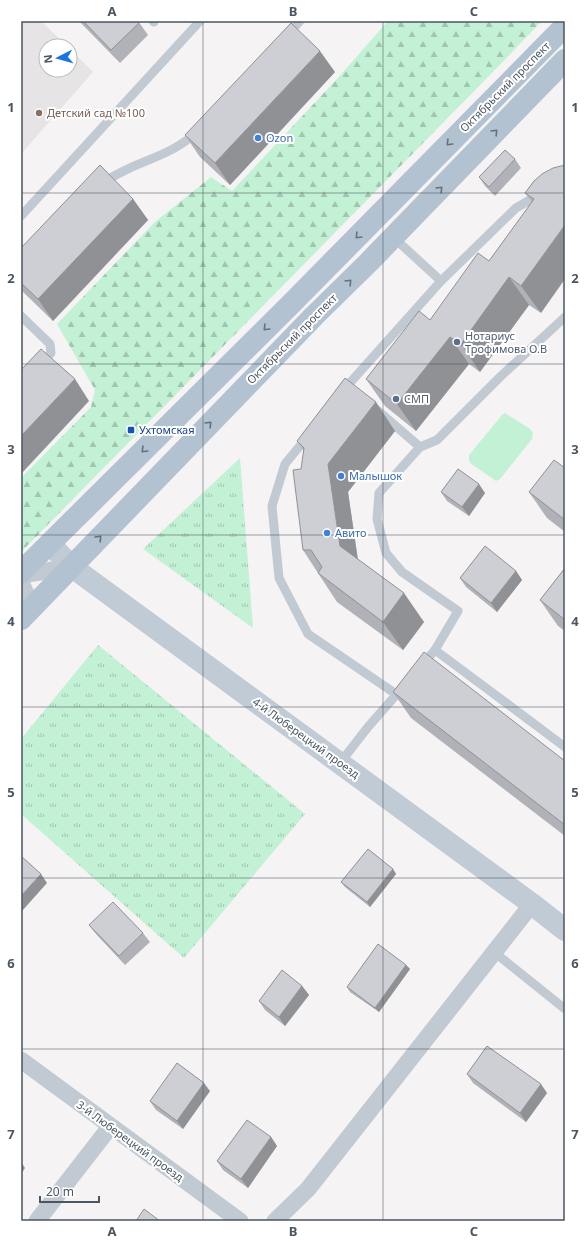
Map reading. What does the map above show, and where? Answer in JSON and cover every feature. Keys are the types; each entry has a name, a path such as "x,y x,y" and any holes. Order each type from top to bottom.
{"main road":[{"name":"Октябрьский проспект","path":"21,573 565,26"},
{"name":"Октябрьский проспект","path":"26,613 565,60"}],"street":[{"name":"4-й Люберецкий проезд","path":"50,544 72,567 532,904 565,930"},
{"path":"21,573 72,567"},
{"path":"21,582 26,613"},
{"path":"275,1221 308,1189 532,904"},
{"name":"3-й Люберецкий проезд","path":"21,1060 110,1127 240,1221"},
{"path":"37,1221 110,1127"}],"lane":[{"path":"21,216 200,21"},
{"path":"279,44 300,21"},
{"path":"97,190 108,179 176,147 189,139 200,128"},
{"path":"349,389 441,282 516,208 547,190"},
{"path":"393,237 441,282"},
{"path":"21,316 50,344 51,353 36,368"},
{"path":"340,763 368,727 435,650 458,611 402,572 386,553 377,519 379,493 420,446 437,440 501,376 565,317"},
{"path":"372,406 420,446"},
{"path":"314,428 285,464 272,506 279,578 308,634 396,694"},
{"path":"435,650 565,747"},
{"path":"494,952 565,1009"}],"shaded area":[{"name":"Детский сад №100","path":"21,21 41,21 59,38 38,38 38,78 78,78 78,57 93,72 21,154"}],"green space":[{"path":"388,21 542,21 21,552 21,478 91,407 95,390 57,324 155,222 211,177 232,191 337,79"},
{"path":"505,413 530,429 533,433 532,439 500,479 496,481 470,463 469,455"},
{"path":"240,458 253,628 143,549"},
{"path":"98,645 305,814 184,958 21,814 21,739"}],"building":[{"path":"83,21 138,21 139,23 111,50"},
{"path":"291,23 320,51 215,163 185,135"},
{"path":"505,150 515,159 489,187 479,177"},
{"path":"100,165 133,199 38,299 21,283 21,248"},
{"path":"565,165 565,225 521,286 509,277 461,344 450,337 397,404 366,379 419,311 430,320 478,253 489,261 534,199 525,193 534,181 542,174 553,168"},
{"path":"41,349 75,379 21,436 21,370"},
{"path":"345,378 376,402 328,464 340,546 404,593 383,622 318,573 322,567 311,550 303,550 293,470 301,469 304,448 297,441"},
{"path":"554,460 565,468 565,520 529,492"},
{"path":"458,469 479,484 462,507 441,492"},
{"path":"485,546 516,571 491,603 460,578"},
{"path":"565,568 565,620 540,600"},
{"path":"424,652 565,761 565,825 393,692"},
{"path":"368,849 393,869 367,902 341,882"},
{"path":"21,856 41,874 21,896"},
{"path":"113,902 143,933 119,956 89,925"},
{"path":"378,944 406,965 375,1008 347,987"},
{"path":"282,970 302,986 279,1017 259,1001"},
{"path":"487,1046 541,1084 520,1113 467,1074"},
{"path":"177,1063 204,1083 177,1121 150,1101"},
{"path":"247,1120 271,1137 241,1179 217,1161"},
{"path":"144,1209 160,1221 136,1221"}],"place":[{"name":"Детский сад №100","path":"39,113"},
{"name":"Ozon","path":"258,138"},
{"name":"Нотариус Трофимова О.В","path":"457,342"},
{"name":"СМП","path":"396,399"},
{"name":"Ухтомская","path":"131,430"},
{"name":"Малышок","path":"341,476"},
{"name":"Авито","path":"327,533"}]}
